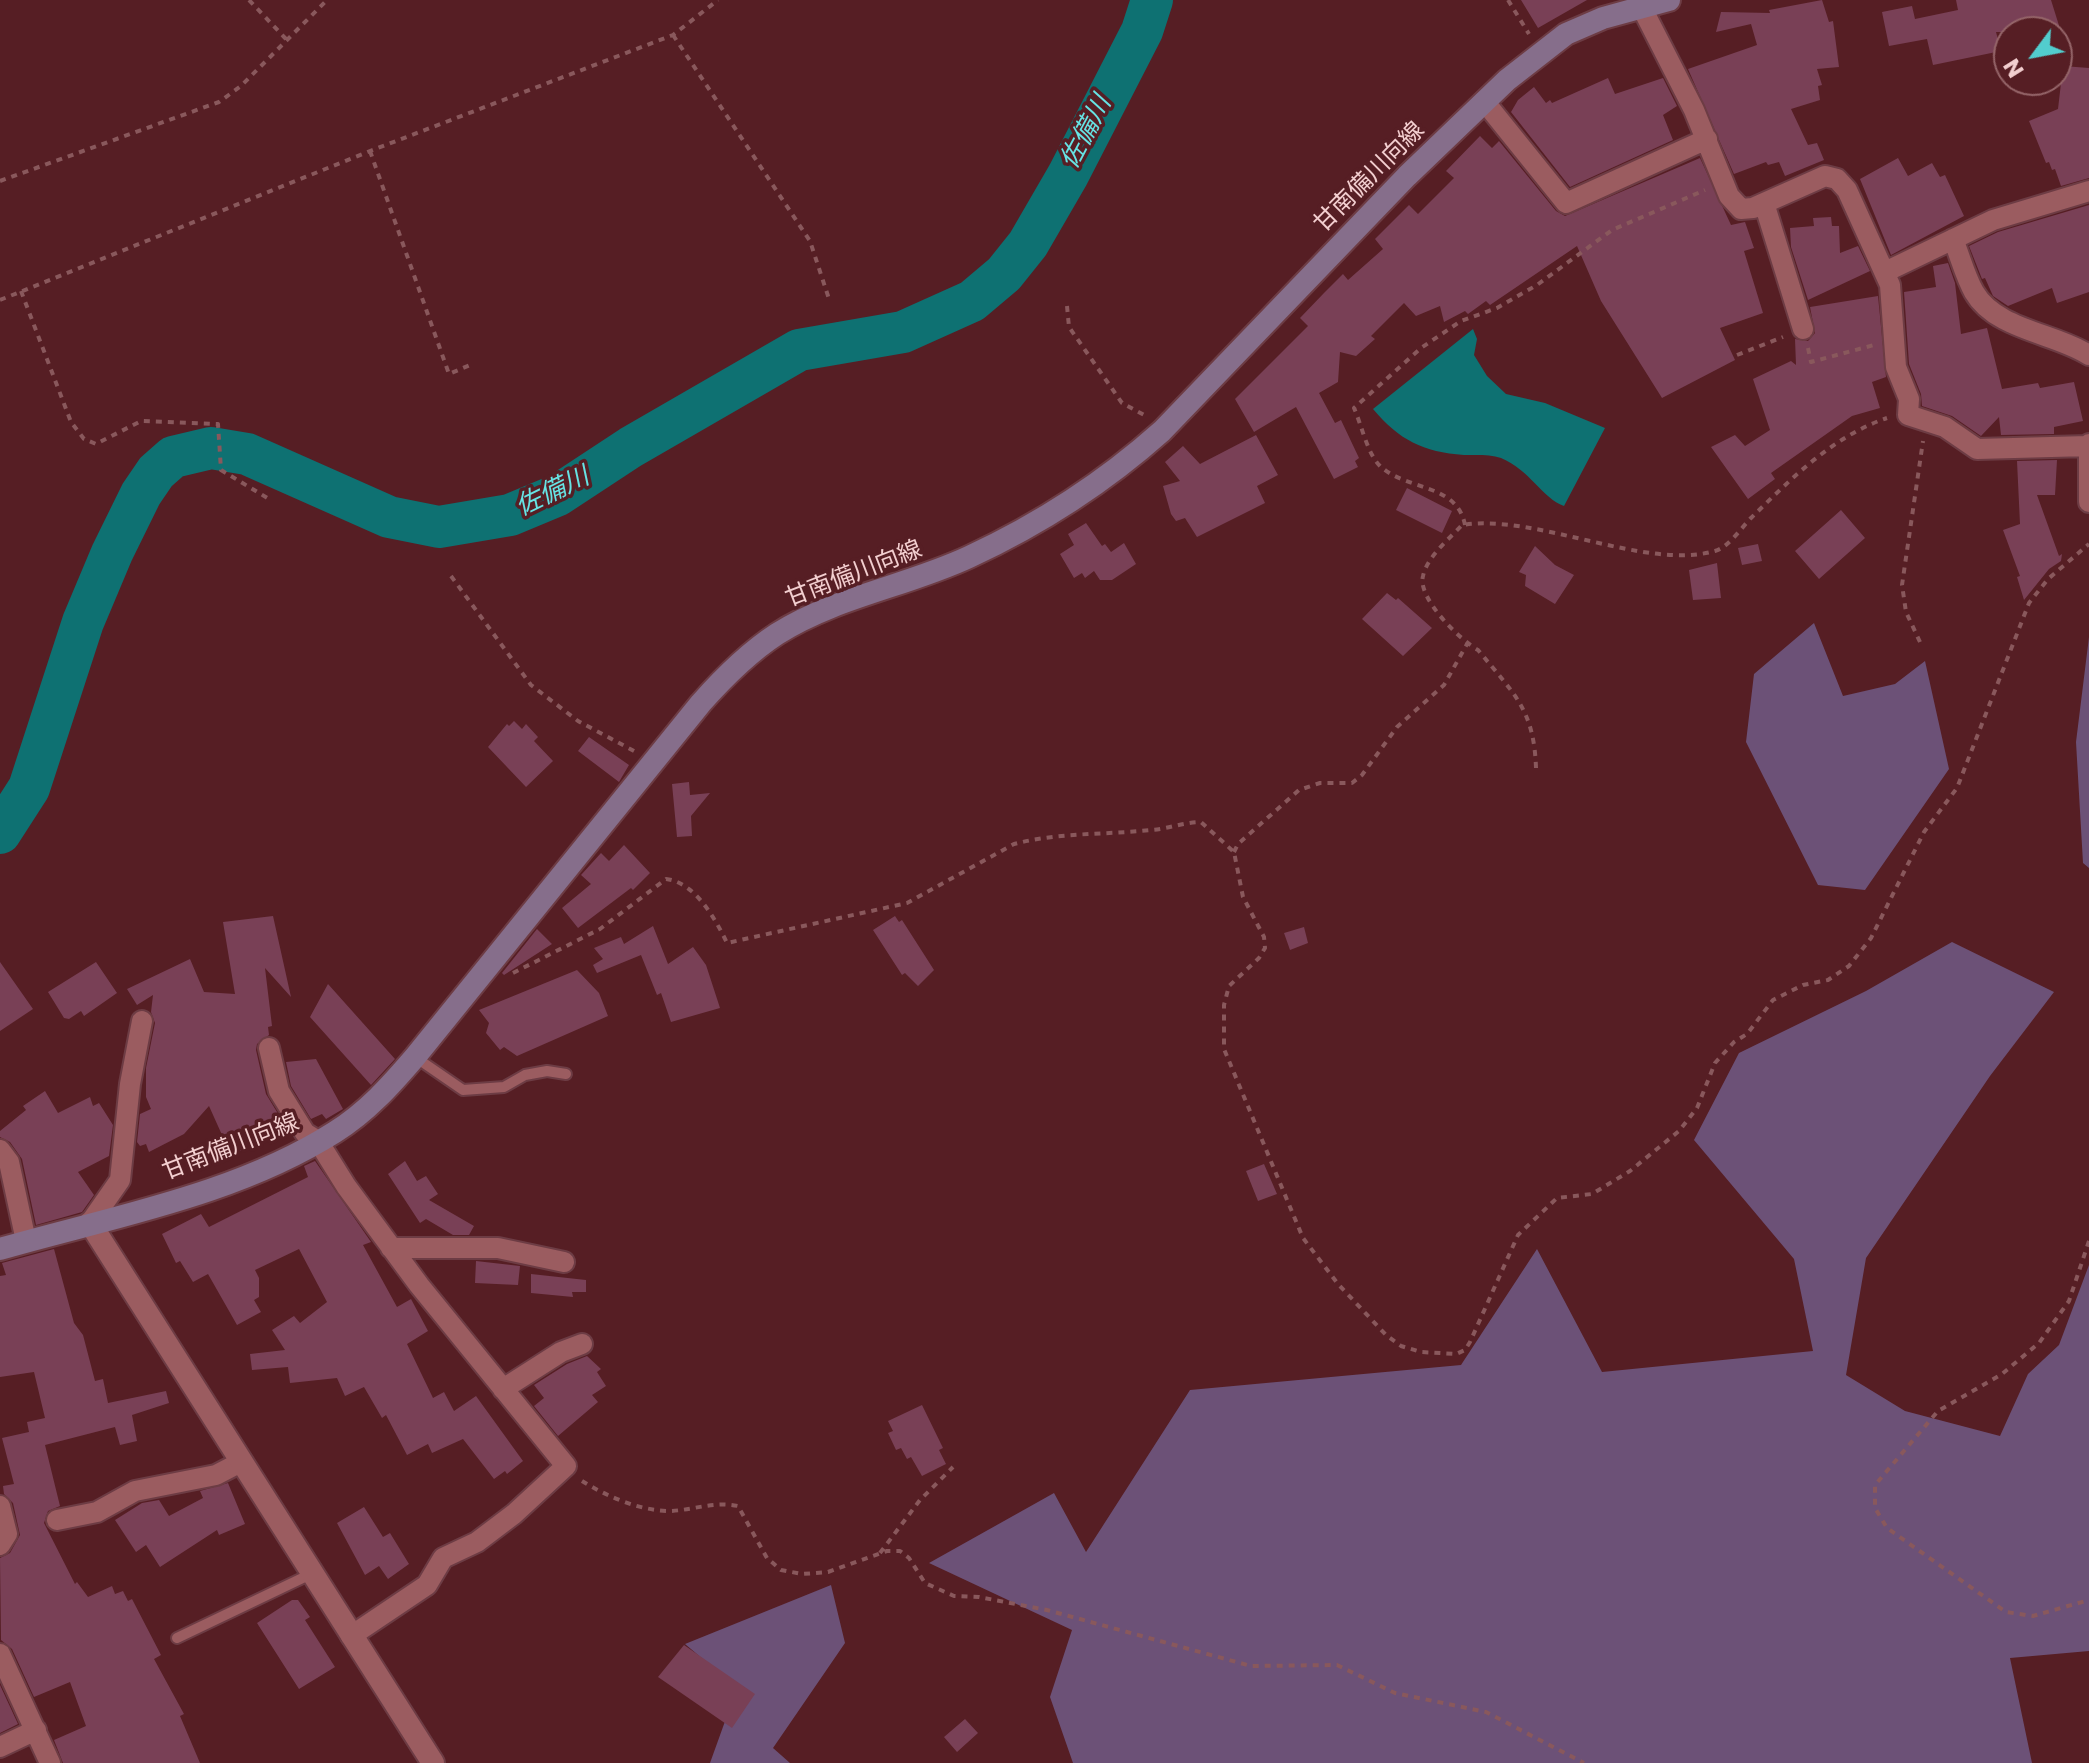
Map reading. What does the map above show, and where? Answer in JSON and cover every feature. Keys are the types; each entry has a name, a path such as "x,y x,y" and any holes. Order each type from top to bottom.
{"main road":[{"name":"甘南備川向線","path":"0,1249 224,1183 318,1141 363,1112 415,1057 724,677 778,634 830,609 971,556 1100,481 1162,431 1215,372 1484,101 1540,53 1566,34 1641,6 1669,0"}],"street":[{"path":"1641,6 1707,139 1723,180 1741,209 1764,203 1825,176 1837,179 1847,190 1885,272 1895,322 1896,367 1918,417 1945,427 1977,449 2089,445 2089,502"},
{"path":"1484,101 1566,203 1707,139"},
{"path":"1885,272 1993,220 2089,191"},
{"path":"1764,203 1803,329"},
{"path":"1953,239 1974,292 1984,306 1998,316 2089,355"},
{"path":"142,1021 128,1096 120,1180 90,1223 433,1763"},
{"path":"269,1048 279,1091 305,1133 318,1141 391,1248 566,1466 514,1514 477,1542 443,1558 427,1585 351,1636"},
{"path":"0,1150 9,1162 26,1241"},
{"path":"391,1248 498,1248 564,1262"},
{"path":"503,1389 561,1352 582,1344"},
{"path":"57,1520 97,1512 135,1491 216,1475 241,1462"},
{"path":"0,1506 7,1534 0,1545"},
{"path":"0,1654 50,1763"},
{"path":"0,1747 36,1730"}],"lane":[{"path":"415,1057 463,1090 504,1087 525,1075 547,1071 566,1074"},
{"path":"177,1638 311,1574"}],"path":[{"path":"249,0 286,39"},
{"path":"0,181 219,102 241,86 327,0"},
{"path":"0,300 370,151 673,35 718,0"},
{"path":"1508,0 1540,53"},
{"path":"673,35 810,241 830,302"},
{"path":"370,151 449,374 470,365"},
{"path":"1465,525 1457,504 1446,496 1381,467 1373,456 1354,408 1421,348 1461,321 1497,308 1537,285 1612,230 1690,199 1723,180"},
{"path":"21,291 71,422 84,439 96,444 141,421 218,424 221,470 269,499"},
{"path":"1067,306 1069,327 1122,403 1150,418 1162,431"},
{"path":"1737,355 1803,329 1811,362 1893,338"},
{"path":"1536,768 1535,734 1528,716 1478,650 1467,644 1439,614 1422,583 1423,573 1439,550 1465,525 1492,523 1668,553 1720,550 1829,448 1857,428 1902,413 1918,417 1902,585 1906,612 1920,642"},
{"path":"480,977 496,980 600,929 666,879 684,886 700,901 727,943 907,903 1014,844 1100,831 1149,831 1201,822 1234,852 1243,897 1264,937 1265,948 1229,986 1224,1005 1224,1049 1303,1238 1338,1284 1386,1335 1421,1352 1456,1354 1465,1350 1470,1342 1518,1235 1530,1220 1557,1198 1592,1194 1661,1147 1697,1108 1707,1077 1724,1051 1747,1034 1773,1000 1803,985 1828,980 1849,966 1871,938 1924,832 1957,788 2029,603 2048,579 2089,544"},
{"path":"451,576 531,685 578,721 620,742 652,764"},
{"path":"1234,852 1238,844 1299,790 1320,783 1352,783 1362,775 1397,727 1444,685 1467,644"},
{"path":"2089,1241 2069,1301 2039,1343 2002,1374 1938,1411 1875,1485 1875,1508 1887,1528 2006,1612 2033,1616 2089,1600"},
{"path":"566,1466 575,1477 605,1495 626,1502 668,1511 720,1502 738,1506 767,1558 781,1570 802,1574 828,1572 878,1554 900,1551 909,1558 925,1583 954,1596 979,1597 1047,1610 1251,1666 1337,1665 1395,1693 1486,1712 1584,1763"},
{"path":"878,1554 920,1500 953,1467"}],"shaded area":[{"path":"1814,623 1843,696 1895,684 1925,661 1949,769 1865,890 1818,885 1746,742 1754,674"},
{"path":"2089,637 2089,868 2083,863 2076,742"},
{"path":"1952,942 2054,992 1990,1076 1866,1258 1846,1375 1905,1411 2000,1436 2028,1374 2059,1345 2089,1265 2089,1651 2010,1658 2032,1763 1073,1763 1050,1697 1072,1630 929,1563 1054,1493 1086,1552 1190,1390 1461,1365 1537,1249 1602,1372 1813,1351 1794,1259 1694,1140 1739,1053 1866,991"},
{"path":"831,1585 845,1643 773,1748 790,1763 710,1763 737,1688 685,1644"}],"water":[{"path":"1473,329 1477,339 1474,355 1487,376 1506,394 1545,403 1605,428 1564,506 1549,497 1511,463 1487,455 1464,455 1424,447 1392,429 1373,409"}],"building":[{"path":"1521,0 1587,0 1538,28"},
{"path":"1822,0 1829,22 1833,21 1839,67 1817,69 1822,85 1818,86 1820,100 1791,109 1808,145 1817,143 1824,160 1785,176 1779,162 1768,165 1766,162 1734,174 1688,69 1757,45 1751,24 1716,32 1721,12 1770,13 1769,10"},
{"path":"1956,0 2051,0 2056,16 1993,16 1993,53 1933,65 1927,39 1889,46 1882,12 1912,6 1915,19 1958,10"},
{"path":"2073,67 2089,68 2089,178 2061,186 2055,169 2052,170 2049,162 2046,163 2029,121 2058,109 2060,96 2073,96"},
{"path":"1608,78 1615,94 1663,78 1677,106 1663,115 1673,140 1570,187 1511,112 1518,100 1534,87 1546,103 1550,100 1552,103"},
{"path":"1480,136 1492,148 1499,141 1556,211 1565,216 1700,158 1731,225 1745,222 1754,248 1744,251 1763,313 1720,328 1735,360 1662,398 1601,301 1577,246 1490,305 1486,301 1468,314 1465,311 1444,322 1440,306 1416,316 1404,303 1371,336 1375,339 1356,356 1340,352 1338,382 1319,393 1335,423 1341,420 1359,458 1355,461 1358,467 1334,479 1296,407 1254,432 1235,399 1308,326 1300,318 1324,293 1343,274 1348,280 1383,249 1375,239 1409,205 1418,214 1454,178 1446,171"},
{"path":"1898,158 1908,176 1932,163 1940,177 1945,175 1964,216 1891,255 1860,179"},
{"path":"2089,205 2089,292 2057,303 2052,288 2008,306 1993,296 1985,278 1982,279 1969,246 1998,232"},
{"path":"1831,217 1832,226 1839,226 1840,253 1858,246 1870,271 1808,300 1791,247 1790,228 1814,226 1813,218"},
{"path":"1948,263 1955,283 1961,334 1987,328 2002,389 2038,383 2040,388 2074,382 2083,421 2054,427 2054,434 2001,435 1999,417 1981,436 1952,416 1922,406 1921,394 1909,364 1904,292 1936,287 1933,266"},
{"path":"1878,296 1886,377 1872,382 1880,408 1852,416 1771,473 1775,479 1748,499 1711,447 1735,435 1745,446 1770,430 1753,379 1791,361 1796,365 1795,339 1808,341 1815,333 1810,307"},
{"path":"1256,435 1278,475 1257,486 1265,503 1197,537 1185,518 1176,521 1171,514 1163,486 1180,481 1165,462 1183,446 1200,464"},
{"path":"2057,460 2055,495 2037,495 2059,556 2062,554 2061,561 2049,569 2024,600 2017,577 2020,576 2003,530 2020,524 2017,461"},
{"path":"1407,488 1452,511 1442,533 1396,510"},
{"path":"1841,510 1865,538 1819,579 1795,551"},
{"path":"1086,523 1102,546 1105,544 1111,552 1124,543 1136,564 1112,580 1100,580 1094,571 1085,578 1082,573 1074,578 1060,554 1074,545 1068,534"},
{"path":"1758,544 1762,561 1742,565 1738,548"},
{"path":"1535,546 1555,565 1574,575 1555,604 1525,586 1526,575 1519,572"},
{"path":"1717,563 1721,598 1693,600 1689,570"},
{"path":"1387,593 1396,600 1398,598 1432,628 1403,656 1362,619"},
{"path":"514,721 522,729 526,724 538,737 534,741 553,761 526,787 488,747 507,724 509,726"},
{"path":"589,737 629,765 619,782 578,751"},
{"path":"689,782 690,795 710,793 691,816 692,836 677,837 672,784"},
{"path":"624,845 650,873 633,890 631,888 578,928 562,908 591,884 581,875 601,853 609,861"},
{"path":"273,916 291,997 265,968 272,1026 268,1027 269,1035 257,1044 256,1050 266,1094 288,1130 231,1155 209,1106 184,1134 149,1152 146,1144 140,1146 137,1142 140,1114 151,1109 146,1097 146,1068 155,1023 151,1012 153,995 137,1005 127,989 190,959 204,992 235,994 223,922"},
{"path":"895,916 899,922 902,920 934,970 918,986 905,973 902,975 873,930"},
{"path":"653,926 668,964 693,947 706,965 720,1008 671,1022 661,993 657,995 641,955 597,973 593,965 603,959 594,948 621,937 624,944"},
{"path":"1304,927 1308,943 1290,950 1284,933"},
{"path":"537,929 552,944 504,975 502,973"},
{"path":"0,962 33,1009 0,1031"},
{"path":"96,962 117,993 84,1016 81,1011 69,1019 64,1018 48,992"},
{"path":"577,970 599,993 608,1016 517,1056 504,1047 500,1050 486,1033 489,1023 479,1010"},
{"path":"328,984 395,1059 371,1085 310,1017"},
{"path":"316,1059 343,1109 326,1119 322,1114 311,1119 291,1086 286,1062"},
{"path":"45,1091 58,1113 90,1097 93,1106 99,1103 113,1125 109,1156 78,1172 94,1195 82,1212 36,1225 22,1159 10,1142 0,1137 0,1131 26,1110 23,1106"},
{"path":"315,1161 371,1242 363,1245 397,1307 411,1299 428,1331 407,1344 433,1398 444,1392 454,1411 476,1396 523,1461 507,1474 505,1471 494,1479 463,1439 432,1453 428,1444 407,1455 386,1415 382,1418 364,1387 345,1396 337,1378 290,1383 288,1367 252,1370 250,1354 285,1350 272,1330 294,1316 300,1323 327,1302 299,1249 255,1270 259,1278 259,1297 254,1300 261,1312 237,1325 208,1274 193,1282 180,1261 176,1263 162,1234 201,1214 209,1227 308,1177 304,1166"},
{"path":"405,1161 417,1181 426,1176 438,1194 429,1200 474,1226 469,1235 453,1235 426,1219 420,1223 388,1174"},
{"path":"1264,1164 1277,1194 1258,1201 1246,1171"},
{"path":"54,1249 74,1323 83,1335 95,1381 103,1379 108,1403 166,1391 169,1403 132,1415 137,1441 120,1445 115,1427 45,1445 60,1506 48,1511 44,1523 75,1584 77,1582 88,1597 112,1586 115,1594 123,1591 128,1601 132,1599 161,1655 154,1659 184,1714 180,1716 200,1763 63,1763 54,1740 86,1726 70,1682 34,1697 12,1649 1,1640 0,1558 10,1553 20,1535 13,1503 4,1494 3,1486 14,1484 2,1438 29,1432 27,1422 45,1418 34,1372 0,1377 0,1276 6,1275 2,1263"},
{"path":"476,1261 520,1266 518,1285 475,1283"},
{"path":"531,1274 586,1280 586,1292 572,1292 573,1297 531,1293"},
{"path":"587,1356 601,1369 597,1372 606,1386 592,1395 598,1402 558,1436 534,1406 544,1398 534,1385 567,1364"},
{"path":"922,1405 943,1448 939,1450 946,1464 922,1476 911,1457 907,1459 901,1448 896,1450 888,1433 893,1431 888,1421"},
{"path":"228,1483 245,1524 219,1535 217,1530 160,1567 146,1545 136,1552 115,1520 142,1503 159,1500 169,1516 203,1498 200,1491"},
{"path":"364,1507 383,1537 390,1533 409,1564 388,1579 379,1566 365,1575 337,1523"},
{"path":"292,1600 298,1600 310,1617 305,1620 335,1667 299,1689 257,1623"},
{"path":"684,1645 755,1694 732,1728 658,1677"},
{"path":"0,1685 18,1724 0,1733"},
{"path":"965,1719 978,1733 957,1752 944,1737"}],"waterway":[{"name":"佐備川","path":"0,833 29,788 83,622 112,553 141,494 156,472 173,457 211,448 247,454 389,517 439,527 510,515 558,495 631,447 799,350 903,332 972,301 1004,274 1028,244 1068,175 1142,31 1152,0"}]}
